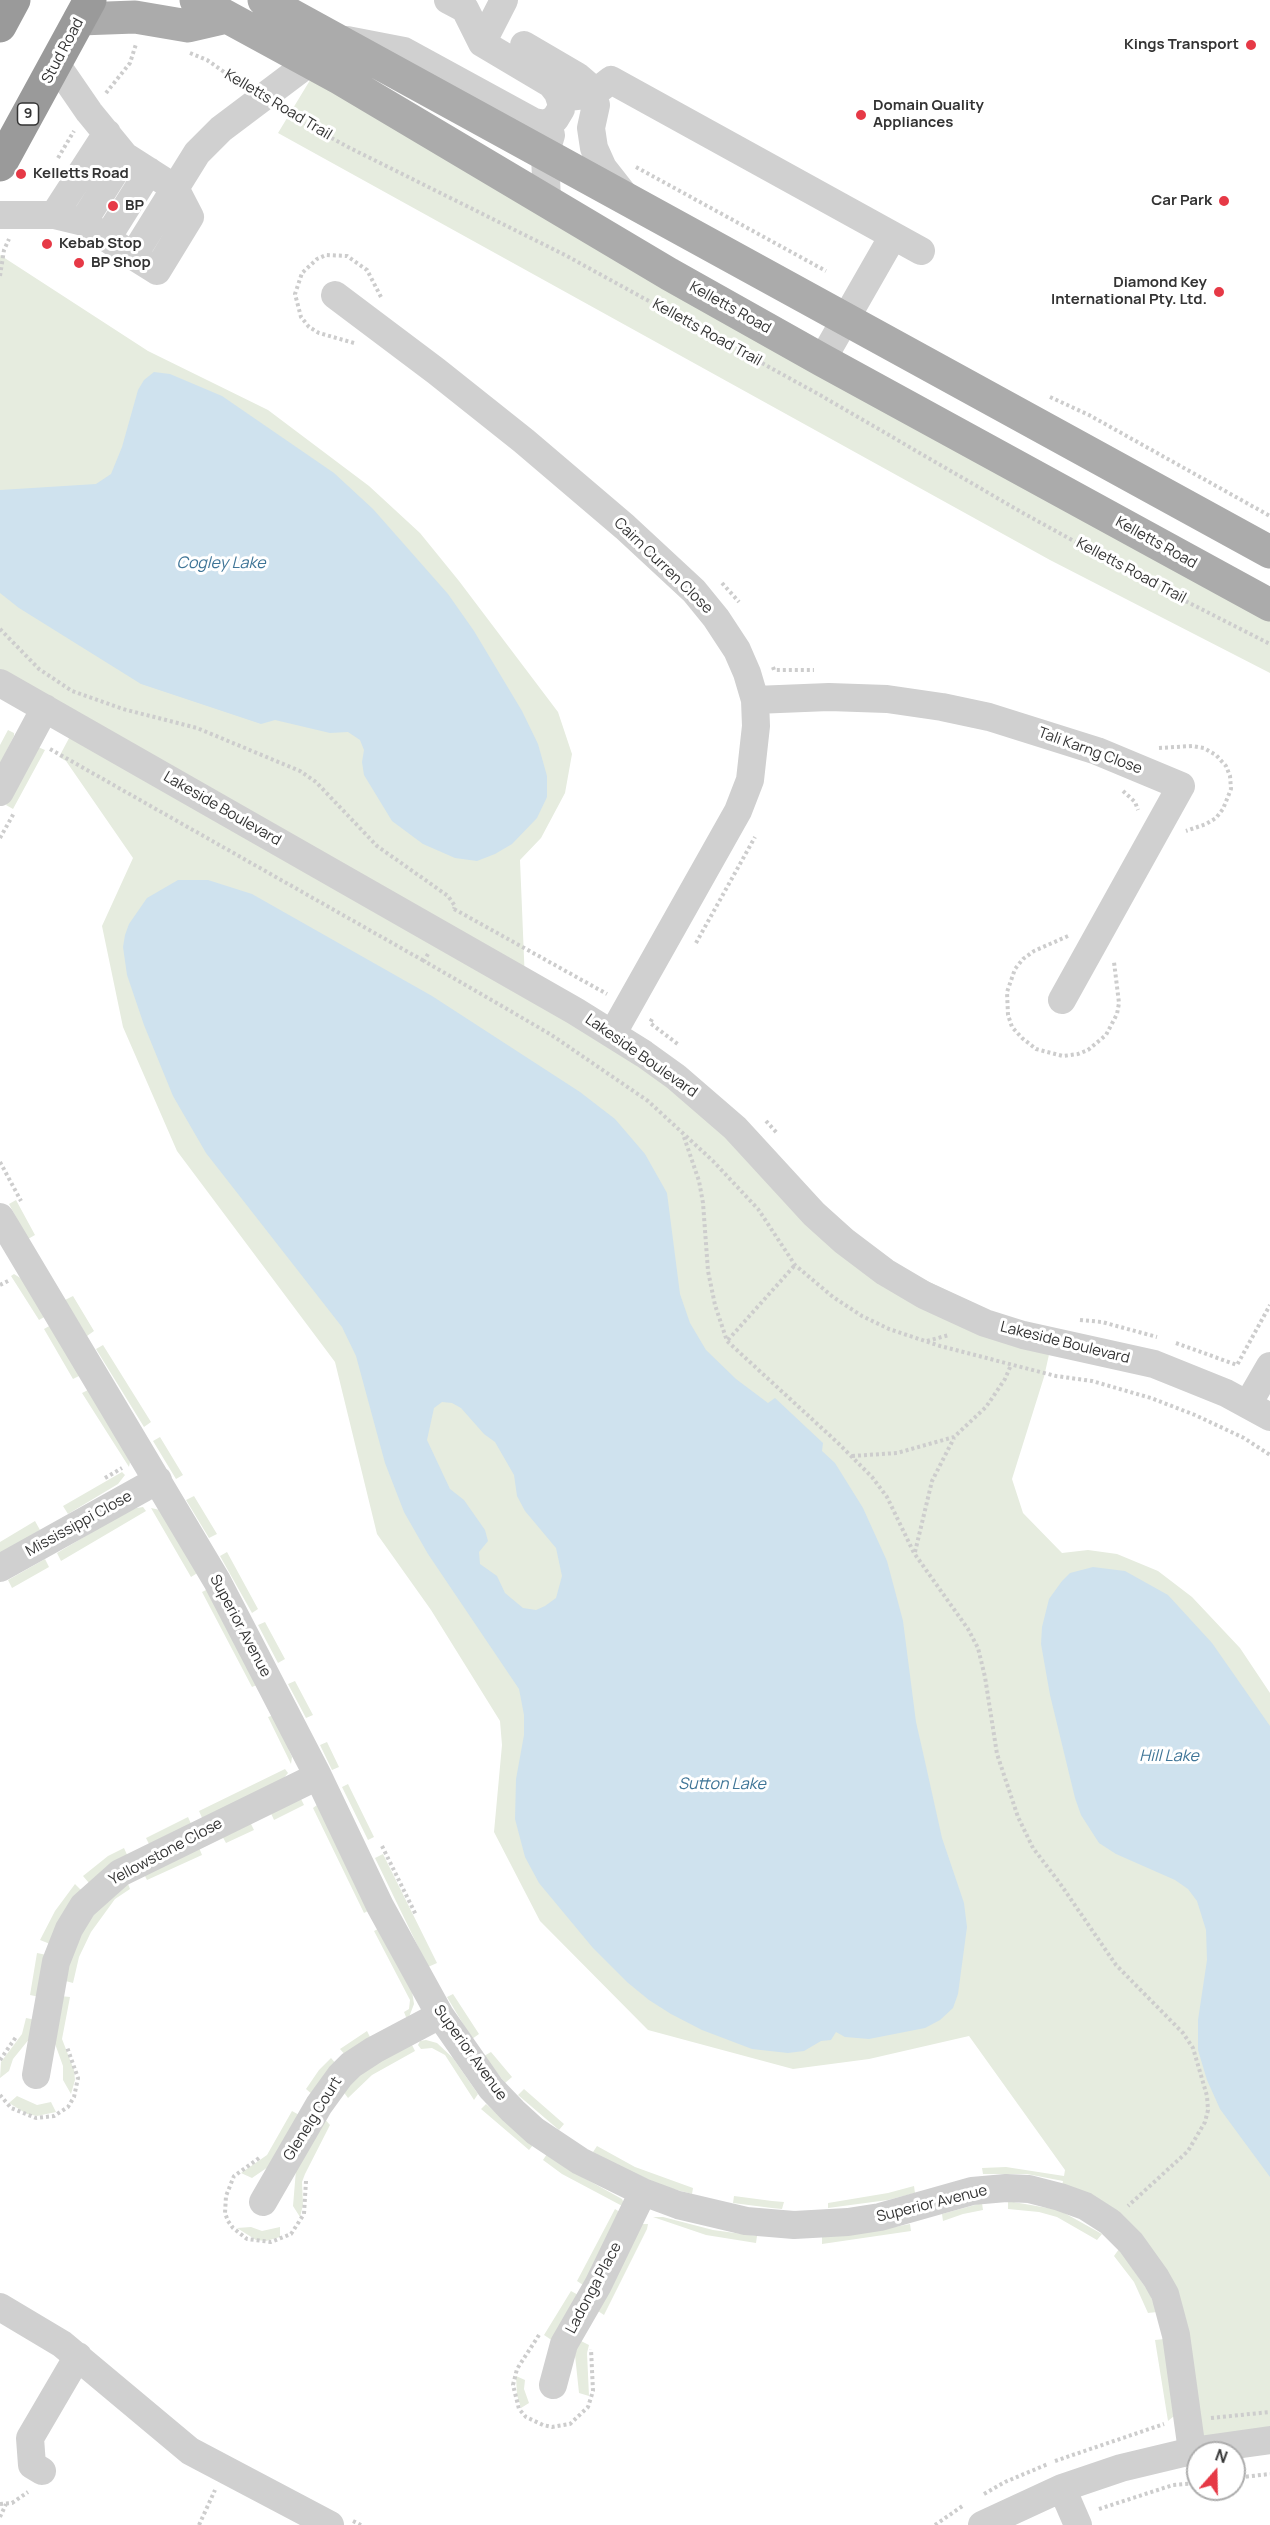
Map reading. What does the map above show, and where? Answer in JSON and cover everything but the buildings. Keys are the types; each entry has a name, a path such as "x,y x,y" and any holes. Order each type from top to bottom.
{"highway":[{"path":"0,26 14,0"},
{"name":"Stud Road","path":"0,165 85,9"}],"main road":[{"name":"Kelletts Road","path":"196,0 227,17 319,49 545,155 1270,552"},
{"name":"Kelletts Road","path":"264,0 319,49 547,201 822,360 1270,605"},
{"path":"85,9 188,26 227,17"}],"street":[{"path":"486,35 504,0"},
{"path":"463,2 486,35 551,84 559,107 545,155 547,201"},
{"path":"486,35 577,75 585,81 593,94 596,105 591,140 597,159 629,201"},
{"path":"175,188 197,153 220,129 263,98 319,49 404,51 534,122 545,124 559,107 593,94 611,80 921,251"},
{"path":"0,215 54,215 83,222 157,271 190,217 175,188 125,156 89,112 56,64"},
{"path":"54,215 107,133"},
{"path":"83,222 125,156"},
{"path":"108,238 150,171"},
{"path":"822,360 893,236"},
{"name":"Cairn Curren Close","path":"335,295 525,441 625,527 694,591 716,618 747,673 755,700 755,750 750,780 738,811 613,1034"},
{"name":"Lakeside Boulevard","path":"0,683 613,1034 676,1077 706,1101 762,1156 814,1214 844,1241 878,1267 924,1295 985,1323 1023,1335 1154,1364 1192,1378 1259,1411"},
{"name":"Tali Karng Close","path":"755,700 792,697 887,699 942,707 989,717 1086,748 1181,786 1062,1000"},
{"path":"0,792 45,708"},
{"name":"Superior Avenue","path":"11,1209 10,1263 158,1480 217,1581 318,1776 381,1906 440,2015 491,2088 535,2131 580,2161 643,2192 678,2205 727,2217 794,2224 859,2220 972,2191 990,2189 1029,2189 1060,2196 1084,2206 1110,2222 1131,2243 1165,2294 1176,2335 1191,2441"},
{"path":"1259,1411 1270,1366"},
{"name":"Mississippi Close","path":"0,1568 158,1480"},
{"name":"Yellowstone Close","path":"36,2075 56,1962 69,1929 83,1906 120,1873 318,1776"},
{"name":"Glenelg Court","path":"263,2202 319,2105 340,2076 351,2065 374,2050 440,2015"},
{"name":"Ladonga Place","path":"553,2385 564,2344 598,2285 643,2192"},
{"path":"0,2307 44,2332 78,2356 140,2411 190,2451 316,2522"},
{"path":"33,2475 30,2438 78,2356"},
{"path":"1246,2443 1270,2440"},
{"path":"982,2525 1062,2488 1121,2468 1186,2452"},
{"path":"1062,2488 1088,2516"}],"path":[{"path":"136,47 147,47"},
{"name":"Kelletts Road Trail","path":"184,51 207,60 263,98 348,147 565,255 820,395 1130,572 1270,644"},
{"path":"632,165 826,271"},
{"path":"360,345 319,333 309,327 301,317 295,294 302,273 317,259 326,255 347,256 367,270 381,296 389,304"},
{"path":"719,579 742,608"},
{"path":"771,662 774,670 822,670"},
{"path":"29,738 424,961"},
{"path":"1156,748 1192,746 1204,748 1216,755 1226,766 1230,776 1228,799 1216,818 1187,830 1179,837"},
{"path":"1118,788 1135,802 1138,818"},
{"path":"454,909 606,995 612,985"},
{"path":"1073,933 1034,951 1023,959 1010,981 1006,1005 1012,1027 1036,1049 1063,1056 1078,1054 1088,1050 1106,1035 1117,1014 1119,1003 1113,966 1115,956"},
{"path":"650,1023 680,1046"},
{"path":"764,1119 784,1142"},
{"path":"683,1135 699,1181 708,1271 715,1305 727,1341 852,1456 887,1497 914,1553 968,1629 978,1648 997,1754 1018,1817 1033,1848 1116,1965 1183,2032 1193,2048 1207,2096 1208,2110 1205,2122 1188,2151 1128,2206 1120,2200"},
{"path":"0,1162 11,1209"},
{"path":"0,1285 10,1263"},
{"path":"727,1341 795,1265"},
{"path":"1172,1342 1237,1365 1270,1305"},
{"path":"1072,1318 1102,1322 1162,1339"},
{"path":"926,1341 1011,1365 1092,1381 1150,1398 1195,1415 1244,1438 1270,1455"},
{"path":"914,1553 932,1481 954,1437 986,1407 1005,1379 1011,1365"},
{"path":"852,1456 897,1453 954,1437"},
{"path":"379,1840 422,1926"},
{"path":"0,2095 11,2108 36,2118 54,2116 68,2108 78,2088 78,2078 64,2039"},
{"path":"1214,2417 1270,2412"},
{"path":"1162,2414 1163,2424"},
{"path":"1246,2477 1270,2474"},
{"path":"0,2517 3,2504 23,2497 33,2475"},
{"path":"199,2525 219,2481"},
{"path":"1088,2516 1173,2485 1186,2483"}],"shaded area":[{"path":"318,67 1270,605 1270,673 1050,560 278,133"},
{"path":"0,255 148,351 268,410 369,486 420,533 558,712 572,754 565,793 541,838 520,860 525,982 613,1033 844,1241 1052,1341 1044,1377 1012,1479 1023,1513 1062,1553 1088,1550 1117,1554 1158,1571 1192,1597 1240,1648 1270,1693 1270,2440 1246,2443 1246,2441 1190,2441 1156,2278 1060,2197 1063,2181 1027,2174 983,2174 982,2168 1006,2167 1064,2176 1065,2170 969,2036 869,2059 793,2069 648,2030 540,1921 494,1832 502,1745 500,1721 431,1610 377,1534 335,1362 177,1151 123,1027 102,926 133,858 66,761 59,757 76,725 0,683"},
{"path":"8,730 14,733 14,736 0,764 0,745"},
{"path":"38,747 45,750 13,809 6,805"},
{"path":"16,1200 35,1235 28,1239 9,1204"},
{"path":"14,1274 22,1279 46,1316 39,1320 11,1276"},
{"path":"73,1296 94,1331 87,1336 65,1300"},
{"path":"51,1325 81,1375 73,1379 44,1329"},
{"path":"103,1345 151,1422 144,1427 96,1349"},
{"path":"90,1389 130,1462 129,1467 82,1393"},
{"path":"160,1437 183,1475 176,1479 153,1441"},
{"path":"122,1472 125,1475 118,1484 68,1514 63,1506"},
{"path":"194,1496 217,1534 209,1538 186,1500"},
{"path":"143,1507 146,1511 61,1561 57,1553 131,1509"},
{"path":"151,1508 160,1510 199,1572 191,1577"},
{"path":"35,1521 40,1530 0,1554 0,1542"},
{"path":"227,1552 258,1609 252,1613 220,1556"},
{"path":"45,1559 49,1567 12,1588 8,1580"},
{"path":"208,1589 259,1684 252,1687 202,1592"},
{"path":"265,1622 285,1659 278,1663 258,1625"},
{"path":"295,1681 313,1715 306,1718 288,1684"},
{"path":"274,1715 292,1757 291,1764 268,1717"},
{"path":"327,1742 339,1767 332,1770 320,1745"},
{"path":"285,1769 288,1773 283,1779 203,1820 199,1811"},
{"path":"348,1784 374,1837 368,1840 342,1787"},
{"path":"300,1797 304,1805 274,1820 269,1809"},
{"path":"317,1805 372,1909 364,1913 313,1808"},
{"path":"188,1817 192,1826 150,1846 146,1838"},
{"path":"249,1820 254,1830 226,1843 221,1834"},
{"path":"198,1845 202,1855 147,1880 143,1872"},
{"path":"124,1848 128,1857 89,1883 83,1876 108,1856"},
{"path":"383,1854 437,1963 428,1967 375,1858"},
{"path":"127,1881 130,1889 115,1899 91,1932 79,1957 73,1983 62,1980 82,1924"},
{"path":"75,1884 82,1891 50,1944 40,1940 55,1911"},
{"path":"380,1928 412,1991 414,2004 409,2017 406,2017 404,2012 409,2009 410,2000 374,1931"},
{"path":"37,1953 47,1955 40,1997 30,1995"},
{"path":"453,1994 479,2034 472,2039 447,1997"},
{"path":"60,1996 70,1997 62,2039 74,2070 75,2080 71,2094 63,2080 63,2066 54,2041"},
{"path":"26,2018 36,2020 30,2038 13,2059 9,2071 0,2078 1,2062 22,2034"},
{"path":"367,2031 371,2039 346,2056 340,2049"},
{"path":"420,2041 437,2043 453,2058 478,2094 474,2100 445,2055 432,2048 421,2049 418,2045"},
{"path":"411,2043 415,2051 372,2075 348,2098 342,2090 350,2080"},
{"path":"491,2052 512,2077 505,2083 484,2056"},
{"path":"331,2058 337,2065 313,2095 306,2089 319,2070"},
{"path":"524,2089 564,2124 559,2130 518,2095"},
{"path":"17,2096 37,2105 51,2102 56,2112 37,2116 27,2114 9,2103"},
{"path":"486,2104 533,2145 529,2150 481,2109"},
{"path":"292,2111 301,2116 271,2165 252,2178 241,2173 267,2155"},
{"path":"323,2117 330,2125 302,2182 303,2205 300,2217 293,2206 296,2170"},
{"path":"597,2146 635,2167 693,2188 692,2194 666,2187 633,2173 593,2152"},
{"path":"547,2154 566,2168 622,2199 626,2208 562,2174 543,2160"},
{"path":"914,2186 915,2193 888,2200 828,2208 828,2203 888,2193"},
{"path":"734,2196 784,2202 782,2209 772,2208 733,2203"},
{"path":"1008,2201 1059,2210 1102,2234 1097,2240 1057,2217 1039,2212 1008,2209"},
{"path":"982,2203 983,2210 943,2221 942,2214"},
{"path":"615,2209 623,2214 586,2287 577,2281"},
{"path":"653,2217 663,2217 713,2230 757,2236 756,2243 706,2235"},
{"path":"640,2224 648,2224 647,2229 604,2315 595,2309"},
{"path":"910,2224 911,2231 822,2244 822,2237"},
{"path":"251,2227 262,2231 280,2227 280,2237 266,2241 256,2240 237,2228"},
{"path":"1119,2249 1150,2294 1157,2312 1148,2313 1134,2282 1114,2256"},
{"path":"571,2291 580,2296 553,2341 544,2335"},
{"path":"1164,2339 1174,2416 1168,2421 1155,2340"},
{"path":"579,2340 589,2345 587,2353 589,2396 579,2393 575,2355"},
{"path":"516,2376 525,2380 524,2389 529,2403 521,2408 517,2395"}],"water":[{"name":"Cogley Lake","path":"154,372 170,374 222,396 334,473 373,509 448,594 474,631 522,711 538,744 547,776 547,797 537,818 512,844 477,861 455,858 423,844 392,821 364,775 362,762 364,750 360,740 348,732 330,733 275,720 261,724 141,684 19,608 0,593 0,490 96,484 111,474 122,447 138,390 144,380"},
{"name":"Sutton Lake","path":"178,880 208,880 252,894 432,996 580,1092 615,1119 645,1154 667,1193 680,1294 690,1323 706,1350 736,1379 768,1403 775,1398 823,1443 822,1451 835,1463 863,1508 887,1561 903,1621 916,1722 942,1838 964,1903 967,1927 958,1994 953,2008 940,2020 925,2028 869,2039 845,2037 836,2032 831,2040 821,2041 804,2051 788,2053 752,2049 702,2030 649,2000 593,1948 539,1883 525,1857 515,1819 516,1779 524,1735 524,1715 519,1689 428,1554 404,1512 385,1463 356,1356 342,1327 206,1153 173,1096 144,1025 127,975 123,947 129,924 147,898","holes":["442,1402 452,1403 461,1408 484,1434 495,1442 514,1475 517,1496 525,1511 556,1548 562,1576 556,1598 536,1610 523,1608 505,1593 497,1576 480,1564 479,1552 488,1541 485,1530 464,1500 450,1489 427,1440 434,1408"]},
{"name":"Hill Lake","path":"1093,1567 1125,1571 1168,1595 1212,1643 1270,1726 1270,2177 1220,2109 1207,2080 1198,2050 1198,2020 1207,1960 1206,1930 1197,1901 1188,1889 1175,1880 1116,1854 1099,1843 1081,1815 1075,1798 1050,1695 1041,1644 1042,1627 1049,1599 1062,1581 1070,1573"}],"place":[{"name":"Kings Transport","path":"1251,45"},
{"name":"Domain Quality Appliances","path":"861,115"},
{"name":"Kelletts Road","path":"21,174"},
{"name":"Car Park","path":"1224,201"},
{"name":"BP","path":"113,206"},
{"name":"Kebab Stop","path":"47,244"},
{"name":"BP Shop","path":"79,263"},
{"name":"Diamond Key International Pty. Ltd.","path":"1219,292"}]}
